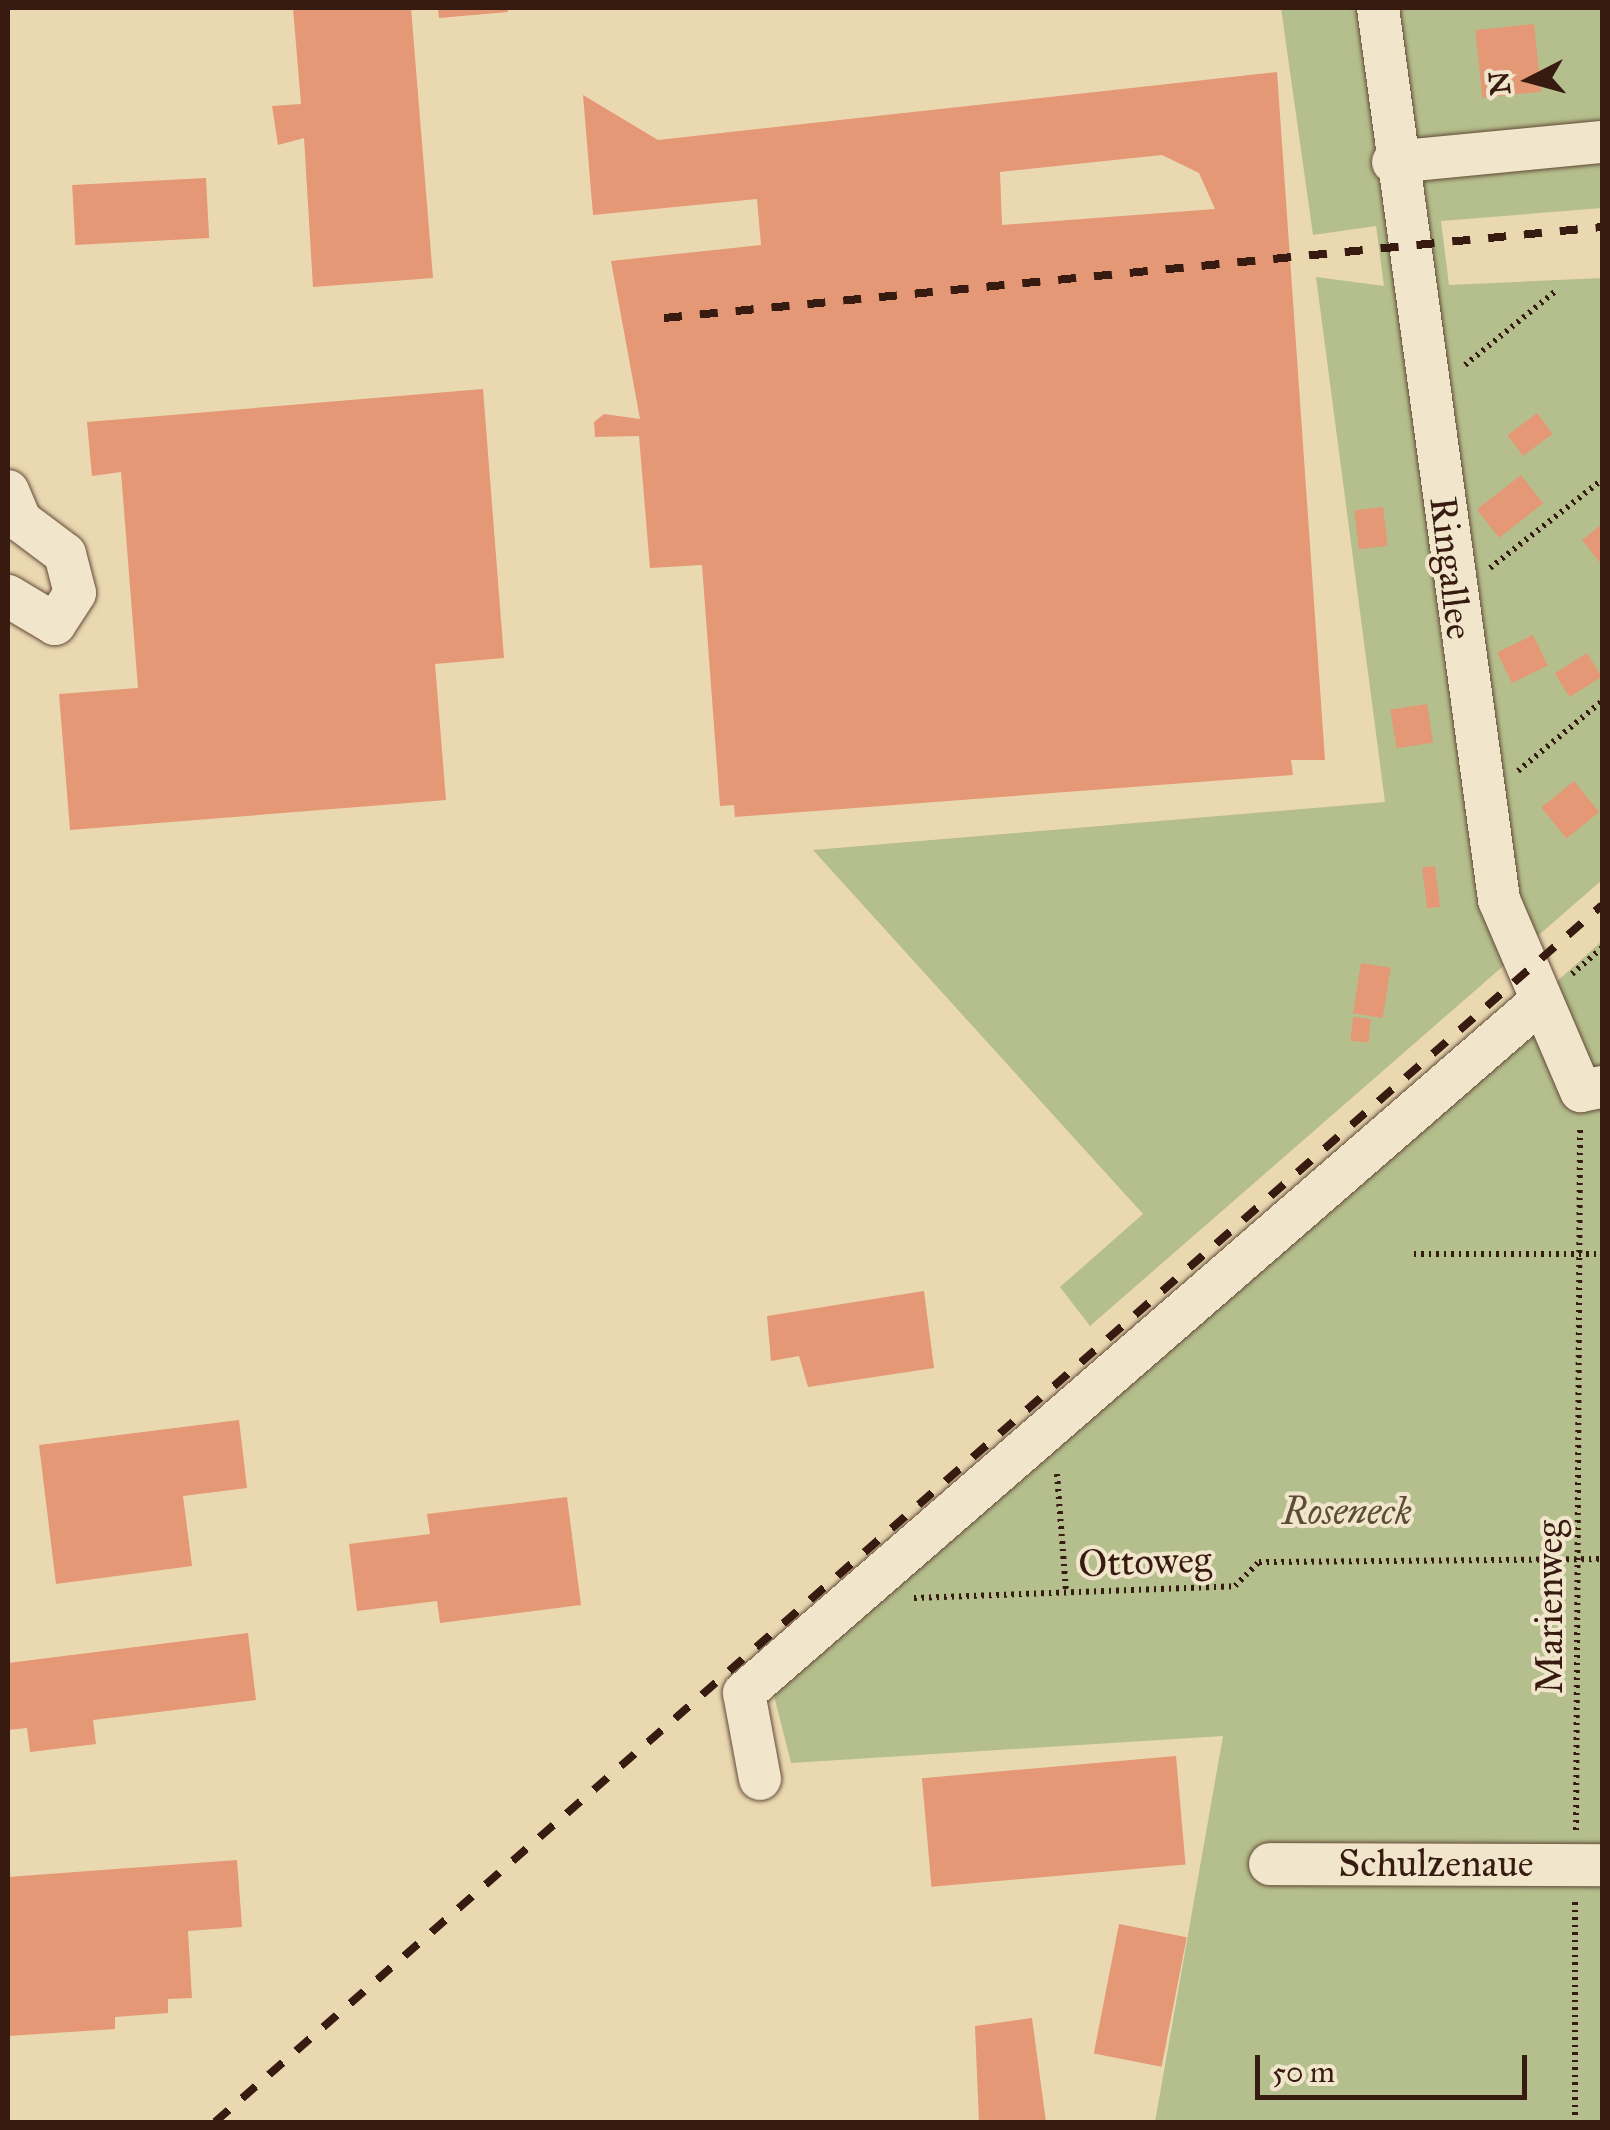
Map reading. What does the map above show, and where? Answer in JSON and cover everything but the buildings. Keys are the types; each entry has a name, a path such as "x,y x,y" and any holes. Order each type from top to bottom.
{"lane":[{"name":"Ringallee","path":"1378,8 1393,162 1499,900 1541,1001 1592,1089"},
{"path":"1393,162 1602,142"},
{"path":"8,491 21,521 65,554 75,594 55,624 8,596"},
{"path":"760,1779 744,1693 1541,1001"},
{"name":"Schulzenaue","path":"1270,1864 1589,1865"}],"path":[{"path":"1429,394 1558,290"},
{"path":"1454,596 1602,480"},
{"path":"1482,800 1602,701"},
{"name":"Marienweg","path":"1575,2122 1589,1865 1578,1559 1578,1254 1592,1089"},
{"path":"1414,1254 1602,1254"},
{"path":"1048,1430 1066,1592"},
{"name":"Ottoweg","path":"864,1590 880,1600 1234,1586 1259,1562 1602,1559"}],"green space":[{"path":"1281,8 1602,8 1602,208 1441,221 1449,285 1602,278 1602,880 1090,1326 1060,1287 1143,1214 813,850 1385,802 1316,277 1384,286 1376,226 1313,235"},
{"name":"Roseneck","path":"1602,941 1602,2122 1155,2122 1223,1736 791,1763 771,1684"}],"railway":[{"path":"664,318 1602,227"},
{"path":"215,2122 1602,905"}]}
